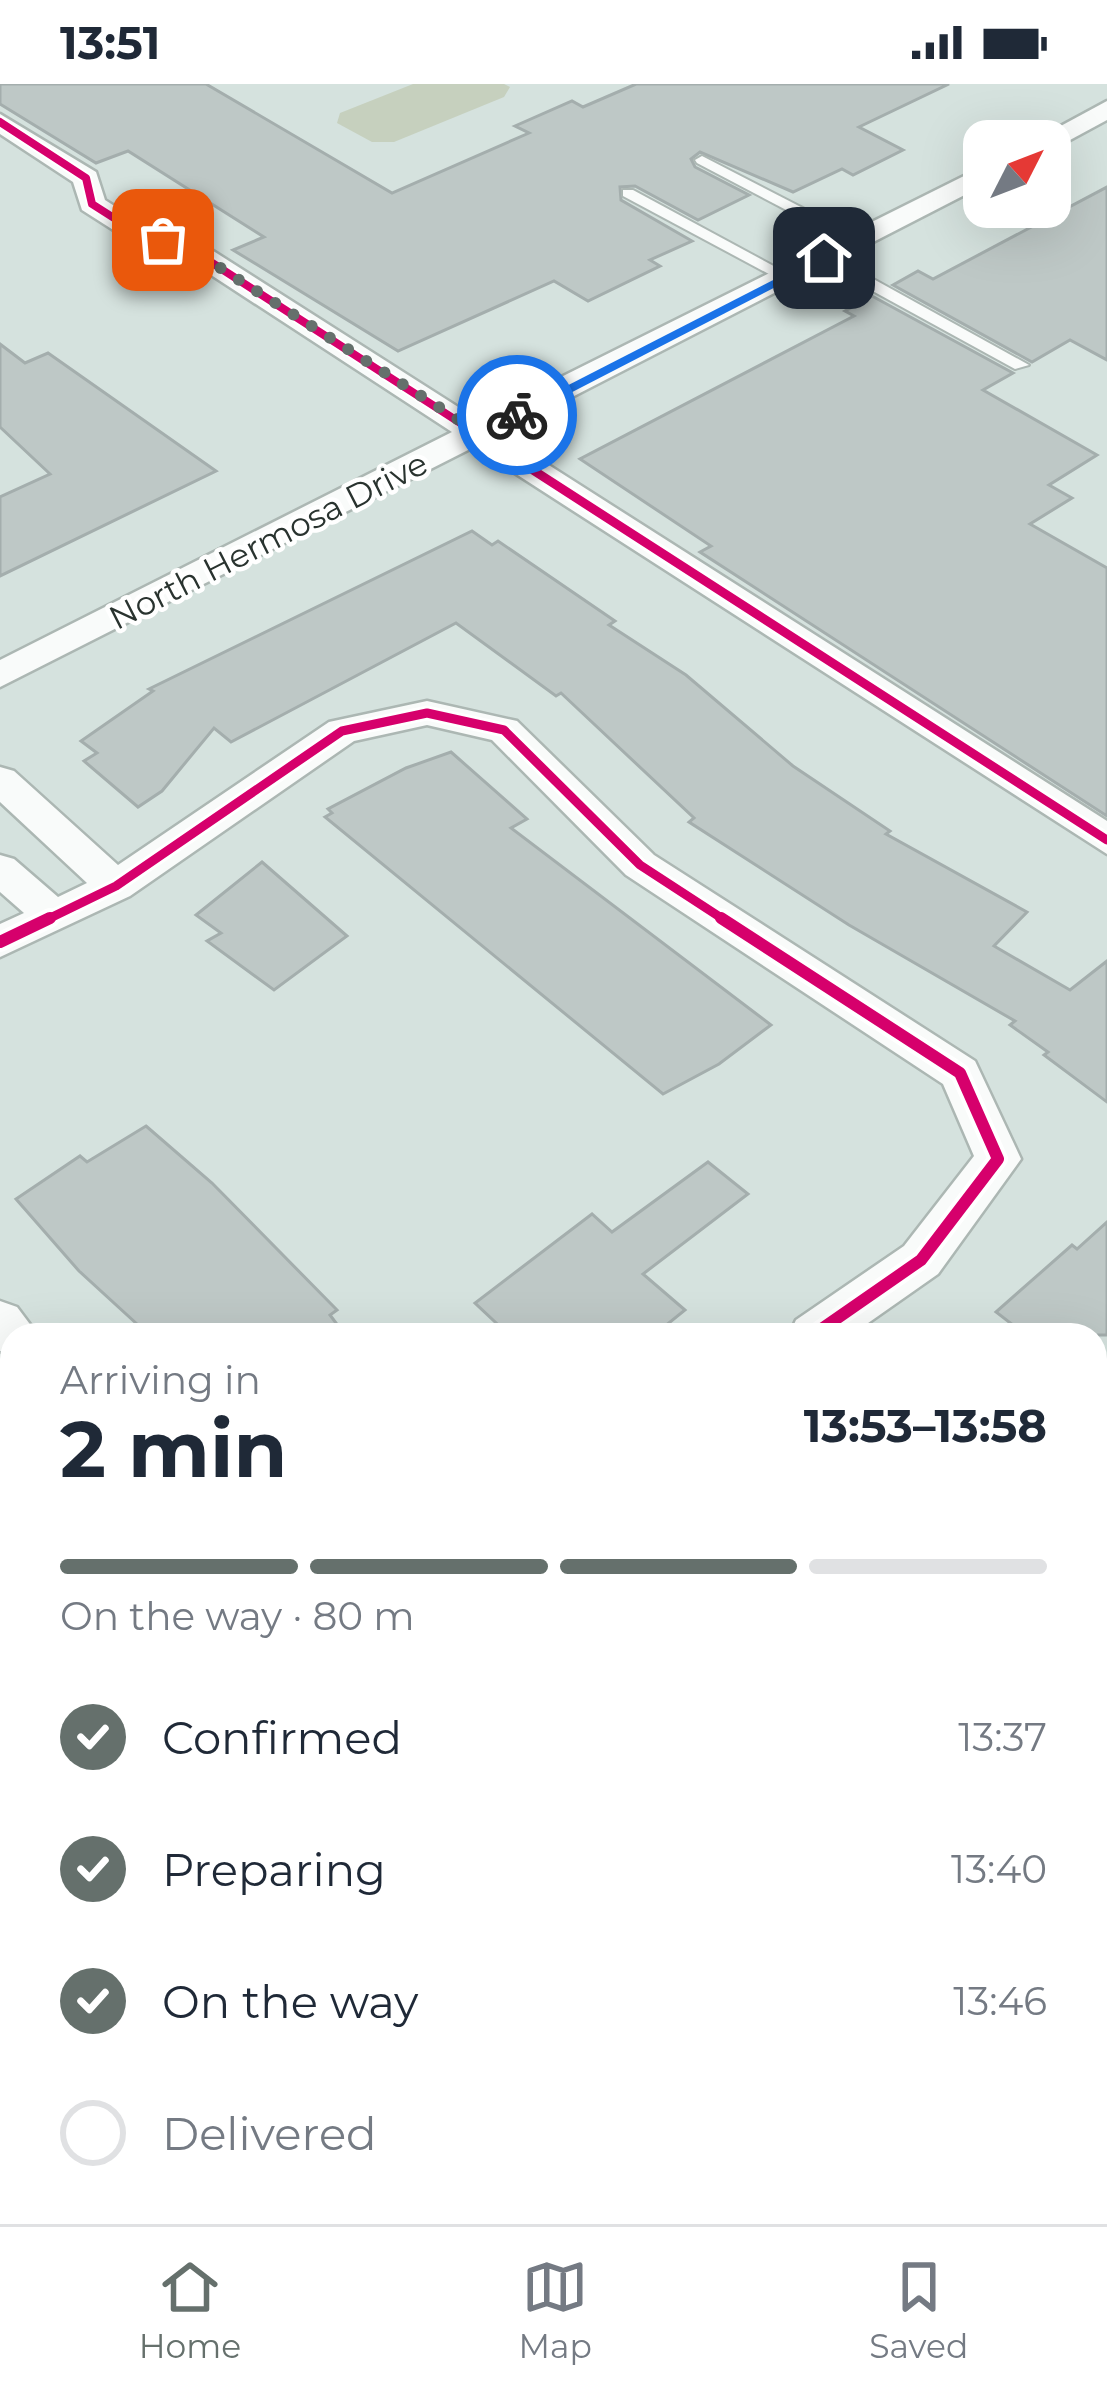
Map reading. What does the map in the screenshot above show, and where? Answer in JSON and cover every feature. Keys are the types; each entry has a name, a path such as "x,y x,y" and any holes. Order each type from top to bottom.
{"street":[{"path":"1071,129 1107,110"},
{"path":"0,122 86,178 92,204 139,234 186,246 1107,840"},
{"name":"North Hermosa Drive","path":"0,674 481,434 963,185"},
{"path":"0,942 116,886 342,731 427,713 504,730 640,865 960,1073 998,1159 921,1260 830,1323"},
{"path":"4,791 116,886"},
{"path":"0,869 53,916"}],"lane":[{"path":"702,160 856,241"},
{"path":"628,193 786,277"},
{"path":"824,258 1021,364"}],"green space":[{"path":"413,84 510,87 504,97 394,142 372,142 337,123 340,113"}],"building":[{"path":"0,84 206,84 392,193 529,133 515,126 572,101 583,107 636,84 949,84 859,127 903,150 853,175 842,169 793,192 700,152 691,159 695,167 749,195 698,220 635,186 620,187 621,200 692,241 650,260 660,266 588,301 554,281 398,351 233,250 264,237 128,151 96,163 0,104"},
{"path":"1107,187 1107,360 1070,340 1032,362 893,285 918,271 933,279 1029,228 1071,228 1071,206"},
{"path":"872,296 1013,373 983,390 1097,455 1049,485 1072,498 1030,524 1107,568 1107,816 700,552 711,546 580,459 854,316 845,311"},
{"path":"0,344 25,363 48,353 216,471 0,576 0,497 50,474 0,427"},
{"path":"472,531 492,545 498,541 615,621 609,625 686,675 793,766 890,831 886,834 1027,912 994,946 1070,990 1107,961 1107,1102 1010,1025 1015,1021 849,925 689,822 694,818 561,693 556,696 456,623 231,742 214,728 162,791 138,807 84,761 97,753 81,741 153,691 149,689"},
{"path":"451,752 527,819 511,828 771,1025 719,1064 663,1094 325,817 332,813 328,809 406,768"},
{"path":"262,862 347,936 274,990 207,941 221,933 196,915"},
{"path":"146,1126 212,1183 337,1310 330,1315 336,1323 136,1323 79,1271 16,1199 80,1156 87,1162"},
{"path":"708,1162 748,1194 643,1274 685,1310 669,1323 496,1323 475,1303 592,1214 612,1232"},
{"path":"1107,1222 1107,1323 1010,1323 996,1312 1072,1245 1077,1249"}],"cycle path":[{"path":"0,122 86,178 92,204 139,234 186,246 1107,840"},
{"path":"0,942 116,886 342,731 427,713 504,730 640,865 960,1073 998,1159 921,1260 830,1323"}],"way so far":[{"path":"163,240 186,246 481,434 517,415"}],"route":[{"path":"517,415 824,258"}]}
